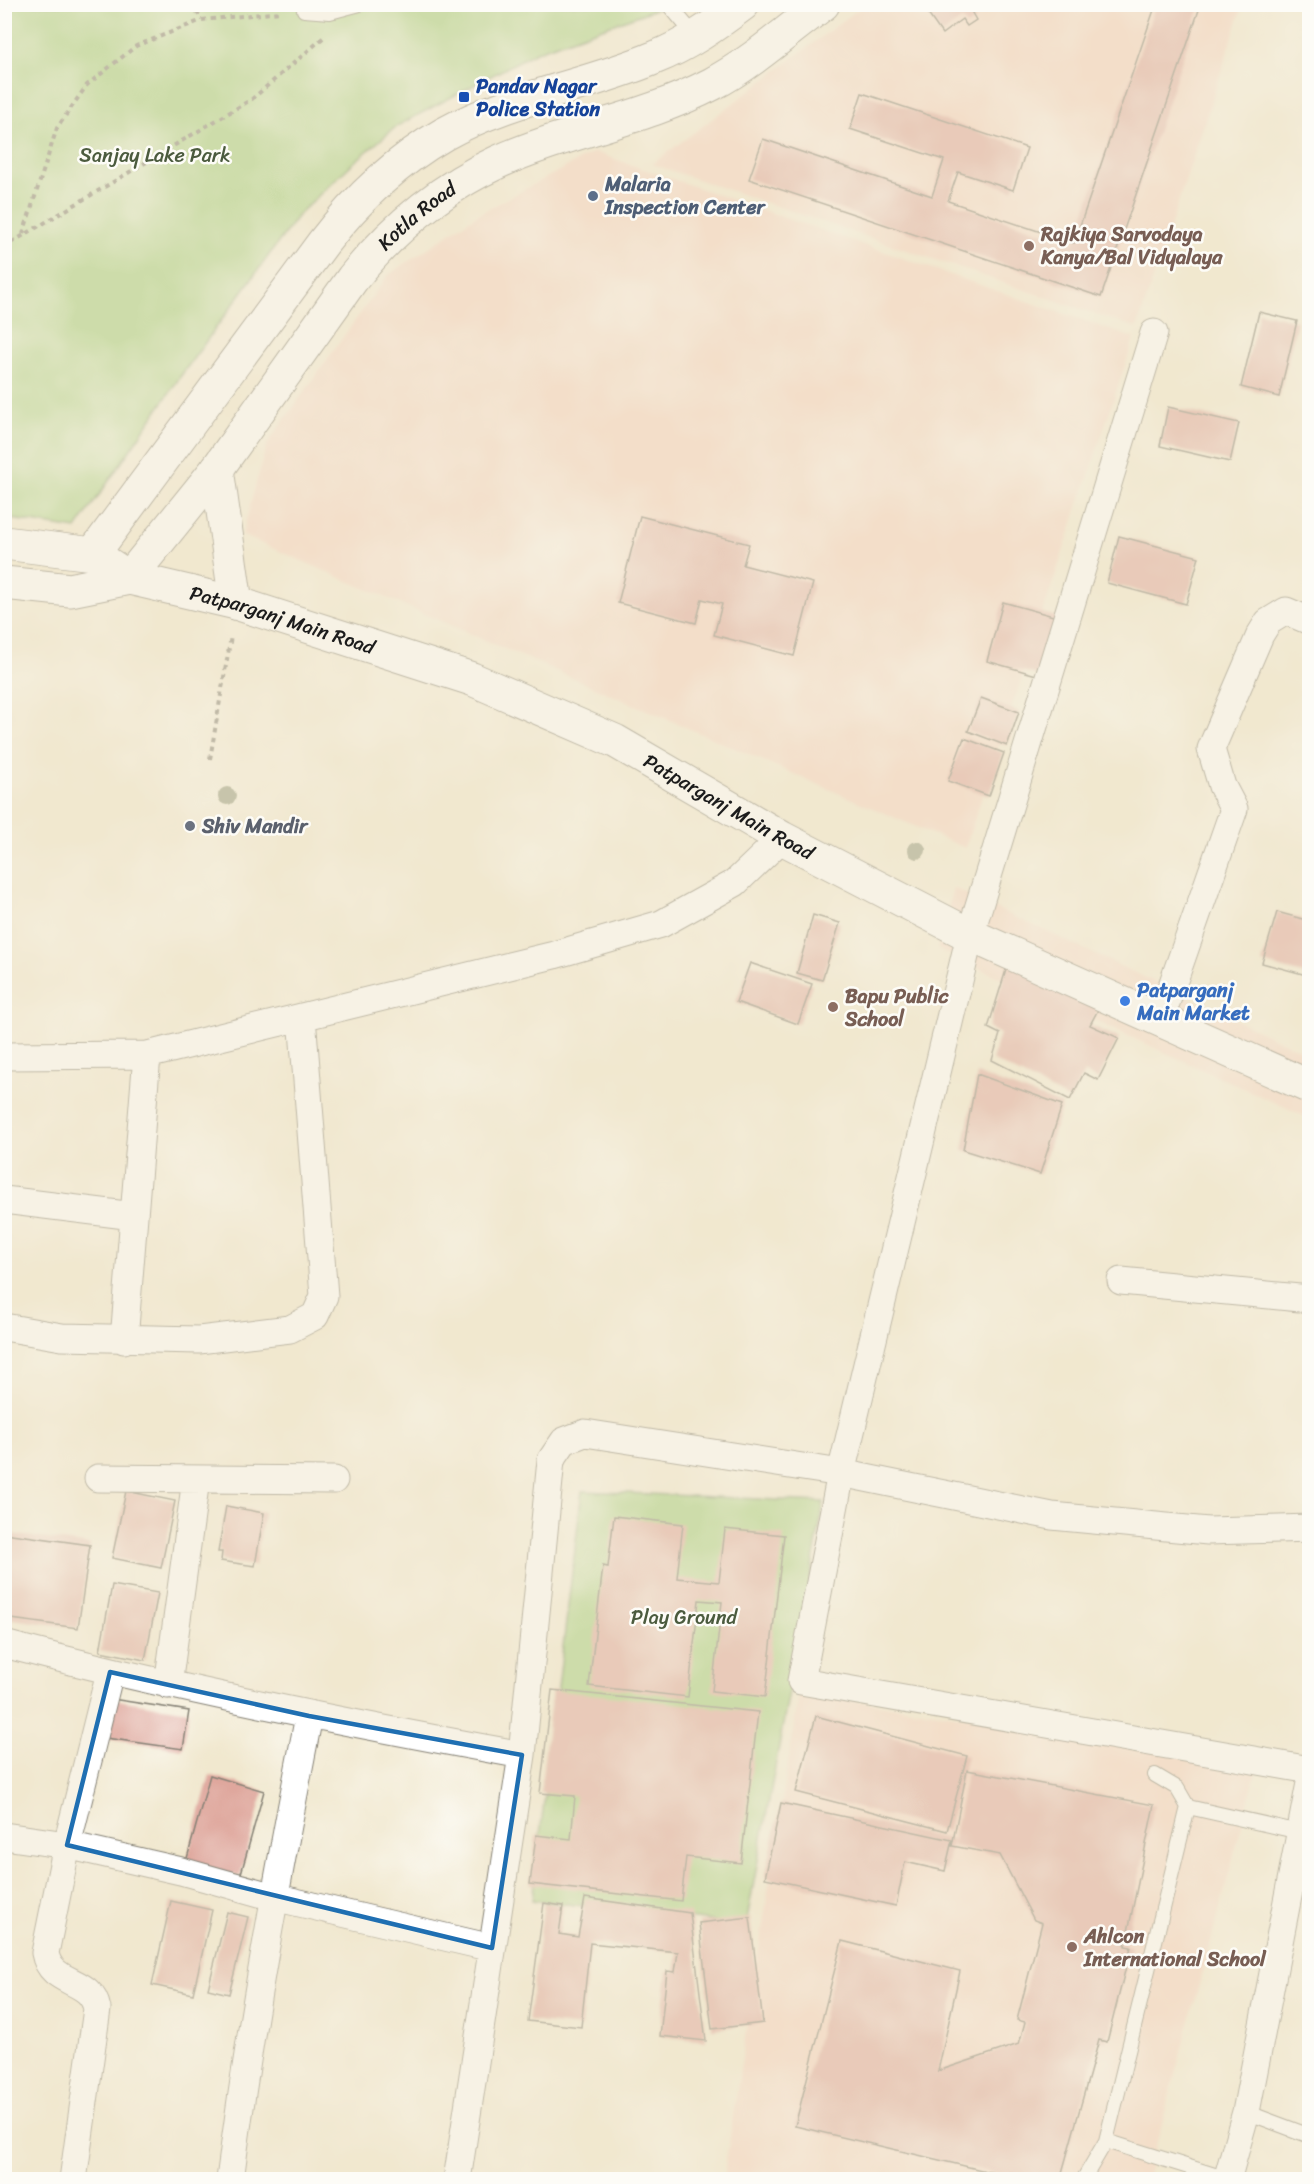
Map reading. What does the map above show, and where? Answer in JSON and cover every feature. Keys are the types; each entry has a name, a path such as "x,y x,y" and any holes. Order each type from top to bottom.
{"main road":[{"path":"93,554 323,243 358,202 383,179 444,134 478,118 653,59 696,38 743,4"},
{"name":"Kotla Road","path":"129,578 217,469 370,256 414,215 455,187 499,162 712,84 823,4"},
{"path":"217,469 236,603"},
{"path":"4,543 93,554 129,578"},
{"path":"4,583 70,590 129,578"},
{"name":"Patparganj Main Road","path":"129,578 236,603 472,679 615,741 782,838 970,935 1310,1087"}],"street":[{"path":"1154,333 970,935 841,1473 801,1681 1310,1770"},
{"path":"1160,1020 1234,809 1222,786 1211,749 1260,635 1268,622 1286,611 1310,621"},
{"path":"4,1056 147,1055 554,955 661,924 735,884 782,838"},
{"path":"4,1327 62,1337 199,1340 290,1329 315,1316 324,1296 302,1017"},
{"path":"124,1340 147,1055"},
{"path":"4,1200 134,1216"},
{"path":"1121,1281 1310,1299"},
{"path":"457,2180 522,1755 550,1460 564,1441 585,1433 841,1473 1052,1516 1208,1531 1310,1528"},
{"path":"98,1478 334,1480"},
{"path":"168,1685 196,1479"},
{"path":"4,1644 110,1672 309,1716 522,1755"},
{"path":"73,2180 97,2009 95,1999 85,1989 55,1974 47,1965 45,1953 67,1845 110,1672"},
{"path":"230,2180 274,1897 309,1716"},
{"path":"1227,2179 1246,2112 1310,1783"},
{"path":"4,1836 67,1845 181,1871 274,1897 492,1948"}],"lane":[{"path":"304,9 330,12 360,4"},
{"path":"668,4 696,38"},
{"path":"1083,2180 1106,2141 1188,1807 1177,1788 1155,1775"},
{"path":"1188,1807 1300,1832"},
{"path":"1246,2112 1310,2136"},
{"path":"1106,2141 1227,2179"}],"path":[{"path":"192,4 202,20"},
{"path":"23,235 57,128 87,85 136,46 202,20 304,9"},
{"path":"4,247 252,99 327,34"},
{"path":"210,759 236,603"}],"highlighted area":[{"path":"110,1672 309,1716 522,1755 492,1948 67,1845"}],"shaded area":[{"name":"Rajkiya Sarvodaya Kanya/Bal Vidyalaya","path":"864,5 1243,5 1137,328 652,164"},
{"path":"594,152 1134,338 965,848 242,535 267,444 387,276 477,215"},
{"name":"Patparganj Main Market","path":"953,888 1309,1054 1309,1118 937,949"},
{"path":"799,1693 1260,1758 1147,2179 723,2180"}],"green space":[{"name":"Sanjay Lake Park","path":"5,5 667,5 538,51 397,126 352,164 299,214 180,377 76,529 5,518"},
{"name":"Play Ground","path":"582,1491 824,1502 746,1925 532,1900"}],"building":[{"path":"921,4 983,4 972,13 976,20 967,26 962,19 942,34"},
{"path":"1156,4 1201,4 1101,297 749,179 763,139 932,196 944,160 850,129 862,93 1027,148 1013,190 958,172 948,201 1074,243"},
{"path":"1259,312 1297,321 1279,397 1241,387"},
{"path":"1168,407 1239,423 1230,462 1160,446"},
{"path":"640,516 749,544 743,565 813,583 794,656 714,635 722,604 702,599 696,623 618,603"},
{"path":"1119,536 1199,557 1186,604 1107,583"},
{"path":"1003,602 1064,619 1047,678 987,661"},
{"path":"981,698 1019,712 1007,746 968,731"},
{"path":"964,738 1004,753 989,796 948,781"},
{"path":"1277,912 1310,921 1310,976 1262,963"},
{"path":"813,915 840,923 822,980 797,973"},
{"path":"1010,957 1102,1002 1090,1025 1119,1038 1098,1080 1084,1073 1070,1100 992,1060 1000,1034 988,1028"},
{"path":"750,963 812,984 798,1024 736,1002"},
{"path":"977,1074 1062,1105 1040,1174 963,1150"},
{"path":"126,1491 175,1501 161,1568 112,1558"},
{"path":"226,1506 264,1513 255,1566 221,1561 222,1552 218,1552"},
{"path":"614,1516 683,1524 677,1578 719,1582 725,1529 784,1535 765,1697 712,1691 722,1602 699,1600 688,1697 589,1686 603,1566 608,1567"},
{"path":"4,1533 90,1545 78,1628 4,1618"},
{"path":"112,1585 158,1593 145,1660 100,1651"},
{"path":"552,1690 758,1712 741,1863 686,1857 681,1901 530,1884 536,1835 571,1839 575,1796 540,1793"},
{"path":"112,1699 189,1711 183,1749 106,1738"},
{"path":"816,1716 967,1756 947,1831 796,1792"},
{"path":"967,1770 1154,1805 1125,1946 1131,1947 1107,2042 1099,2040 1060,2180 1024,2180 795,2126 842,1941 960,1971 938,2071 1019,2044 1025,2022 1017,2020 1042,1923 1034,1920 1000,1855 952,1846"},
{"path":"210,1775 264,1791 240,1877 186,1862"},
{"path":"781,1803 952,1840 945,1871 905,1862 896,1906 765,1878"},
{"path":"585,1898 690,1913 706,2041 660,2036 667,1971 675,1972 678,1952 590,1943 581,2027 528,2021 544,1903 563,1906 559,1934 578,1937"},
{"path":"171,1901 212,1910 193,1994 152,1985"},
{"path":"227,1912 248,1917 229,1994 208,1989"},
{"path":"750,1917 763,2023 712,2029 699,1923"}],"place":[{"name":"Pandav Nagar Police Station","path":"464,97"},
{"name":"Malaria Inspection Center","path":"593,196"},
{"name":"Rajkiya Sarvodaya Kanya/Bal Vidyalaya","path":"1029,246"},
{"name":"Shiv Mandir","path":"190,826"},
{"name":"Patparganj Main Market","path":"1125,1001"},
{"name":"Bapu Public School","path":"833,1007"},
{"name":"Ahlcon International School","path":"1072,1947"}]}
